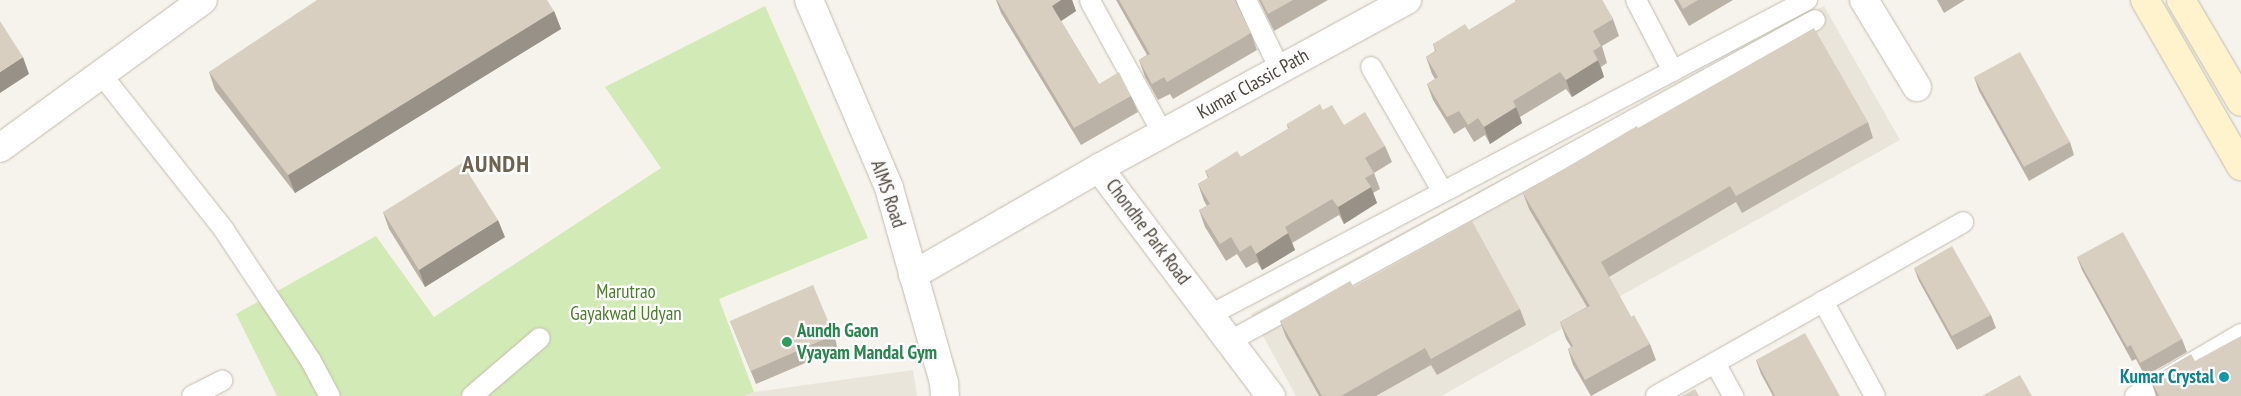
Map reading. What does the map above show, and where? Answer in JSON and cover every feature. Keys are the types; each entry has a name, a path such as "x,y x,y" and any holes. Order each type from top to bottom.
{"main road":[{"path":"2145,0 2241,166"},
{"path":"2181,0 2241,102"}],"street":[{"path":"0,148 203,0"},
{"name":"AIMS Road","path":"809,0 889,188 945,396"},
{"name":"Kumar Classic Path","path":"1099,168 1407,0"},
{"path":"1864,0 1917,87"},
{"name":"Chondhe Park Road","path":"913,275 1099,168 1271,396"}],"lane":[{"path":"1246,0 1280,69"},
{"path":"1636,0 1673,71"},
{"path":"1210,315 1807,0"},
{"path":"1090,1 1162,134"},
{"path":"1230,341 1815,20"},
{"path":"1372,67 1443,192"},
{"path":"101,74 224,230 311,361 330,396"},
{"path":"1656,396 1963,222"},
{"path":"1823,301 1875,396"},
{"path":"2135,396 2241,334"},
{"path":"472,396 540,338"},
{"path":"1715,363 1733,396"},
{"path":"192,396 222,381"}],"shaded area":[{"path":"1824,6 1900,140 1441,396 1296,396 1251,314"},
{"path":"913,370 917,396 745,396 754,392"}],"green space":[{"name":"Marutrao Gayakwad Udyan","path":"765,6 868,238 719,299 754,392 745,396 277,396 236,314 376,236 434,317 661,168 605,87"}],"building":[{"path":"317,0 547,0 554,11 288,175 209,72"},
{"path":"997,0 1061,0 1052,6 1099,84 1119,72 1131,96 1074,128"},
{"path":"1119,0 1235,0 1251,33 1167,82 1164,77 1152,84 1139,60 1150,54"},
{"path":"1261,0 1293,0 1268,14"},
{"path":"1515,0 1602,0 1613,19 1593,31 1601,46 1593,51 1598,60 1566,80 1560,72 1513,101 1516,107 1484,127 1478,118 1468,125 1459,111 1447,117 1427,84 1438,77 1426,57 1436,51 1433,44 1465,24 1469,30"},
{"path":"1678,0 1698,0 1683,9"},
{"path":"0,21 23,57 0,72"},
{"path":"1814,28 1868,122 1736,196 1730,186 1601,262 1631,317 1634,315 1650,344 1585,380 1568,349 1573,346 1560,322 1590,306 1523,193 1637,126 1638,128"},
{"path":"2020,52 2070,142 2024,167 1974,77"},
{"path":"1320,104 1323,110 1332,105 1344,125 1365,112 1385,146 1365,158 1374,173 1365,178 1371,187 1338,207 1332,199 1285,227 1288,233 1256,254 1251,245 1240,252 1231,237 1220,244 1199,210 1210,204 1198,184 1209,177 1205,171 1237,151 1241,157 1289,128 1287,124"},
{"path":"462,163 498,220 419,270 383,212"},
{"path":"1472,221 1520,309 1431,359 1425,348 1341,396 1322,396 1280,321 1350,281 1354,287"},
{"path":"2123,232 2182,339 2140,363 2131,345 2127,347 2077,257"},
{"path":"1952,246 1991,315 1952,336 1914,268"},
{"name":"Aundh Gaon Vyayam Mandal Gym","path":"813,285 834,335 751,371 730,321"},
{"path":"1805,333 1840,396 1775,396 1756,360"},
{"path":"2241,336 2241,396 2159,396 2150,378 2191,354 2195,361"},
{"path":"2020,375 2032,396 1982,396"},
{"path":"1695,389 1699,396 1682,396"}],"place":[{"name":"Aundh Gaon Vyayam Mandal Gym","path":"787,342"},
{"name":"Kumar Crystal","path":"2224,377"}],"district":[{"name":"AUNDH","path":"496,164"}]}
